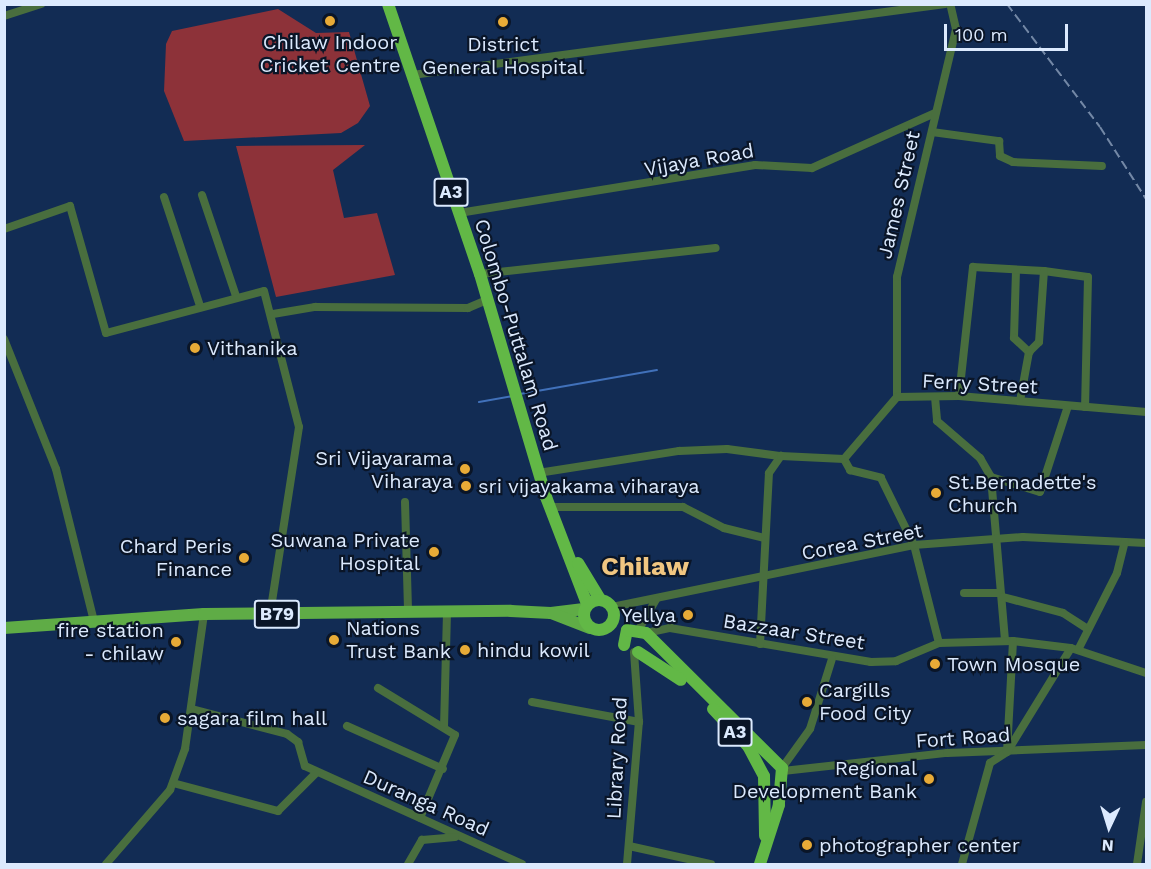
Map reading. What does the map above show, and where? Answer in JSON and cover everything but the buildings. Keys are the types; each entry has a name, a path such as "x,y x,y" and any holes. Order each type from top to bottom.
{"highway":[{"name":"Colombo-Puttalam Road","path":"388,4 480,274 516,404 549,507 596,629"},
{"name":"Colombo-Puttalam Road","path":"562,540 600,599"},
{"path":"586,607 600,599 612,607 613,622 596,629"},
{"name":"A3","path":"596,629 632,650 701,697 748,746 764,776"},
{"path":"643,631 646,645 632,650 624,633 643,631"},
{"name":"A3","path":"643,631 782,772"},
{"name":"A3","path":"764,849 764,776 770,764 782,772"},
{"name":"A3","path":"760,864 782,772"}],"main road":[{"name":"B79","path":"4,628 204,614 551,613 586,607"},
{"name":"B79","path":"551,613 596,629"}],"street":[{"path":"4,16 41,4"},
{"path":"412,75 947,4"},
{"name":"James Street","path":"897,397 894,296 956,29 947,4"},
{"name":"Vijaya Road","path":"459,213 755,165 812,168 935,113"},
{"path":"932,132 999,141 1000,156 1013,162 1102,166"},
{"path":"202,195 236,296"},
{"path":"164,197 200,306"},
{"path":"4,229 70,206 106,333 236,296 264,291 273,314 299,427 270,614"},
{"path":"480,274 716,248"},
{"path":"959,396 974,267 1044,271 1089,277 1085,407"},
{"path":"1016,270 1014,338 1029,352"},
{"path":"1020,401 1029,352 1038,342 1044,271"},
{"path":"273,314 315,307 468,308 487,300"},
{"path":"4,339 56,469 94,621"},
{"name":"Ferry Street","path":"844,459 897,397 959,396 1146,412"},
{"path":"935,398 937,421 980,458 991,477 993,538 1009,641 1006,752"},
{"path":"991,477 1040,492 1068,406"},
{"path":"538,473 680,451 727,449 781,456 844,459 850,470 881,478 914,545 939,643"},
{"path":"760,644 761,580 769,473 781,456"},
{"path":"405,502 408,612"},
{"path":"549,507 683,507 724,528 764,538"},
{"name":"Corea Street","path":"612,607 761,580 914,545 993,538 1146,543"},
{"path":"962,864 990,763 1006,752 1075,649 1117,573 1125,542"},
{"path":"964,593 1001,595 1063,613 1086,628"},
{"path":"643,631 656,599"},
{"path":"444,727 447,612"},
{"path":"106,864 173,783 192,709 204,614"},
{"name":"Bazzaar Street","path":"643,631 663,628 832,659 896,661 939,643 1009,641 1075,649 1146,673"},
{"name":"Library Road","path":"627,864 639,722 632,650"},
{"path":"782,772 810,729 832,659"},
{"path":"378,688 455,735 443,770 420,818"},
{"path":"532,702 639,722"},
{"path":"173,783 278,811 317,772 305,766 297,742 287,734 192,709"},
{"path":"347,726 443,770"},
{"name":"Fort Road","path":"782,772 1006,752 1146,745"},
{"name":"Duranga Road","path":"317,772 522,864"},
{"path":"1137,864 1146,802"},
{"path":"408,864 428,837 462,837"},
{"path":"629,846 711,864"}],"shaded area":[{"path":"278,9 316,33 349,32 370,106 358,123 341,133 184,141 164,91 166,44 172,31"},
{"path":"365,145 333,170 344,218 377,213 395,275 276,297 236,146"}],"waterway":[{"path":"520,394 657,370"},
{"path":"479,402 512,396"}],"railway":[{"path":"1007,4 1100,127 1146,199"}],"place":[{"name":"Chilaw Indoor Cricket Centre","path":"330,21"},
{"name":"District General Hospital","path":"503,22"},
{"name":"Vithanika","path":"195,348"},
{"name":"Sri Vijayarama Viharaya","path":"465,469"},
{"name":"sri vijayakama viharaya","path":"466,486"},
{"name":"St.Bernadette's Church","path":"936,493"},
{"name":"Suwana Private Hospital","path":"434,552"},
{"name":"Chard Peris Finance","path":"244,558"},
{"name":"Yellya","path":"688,615"},
{"name":"Nations Trust Bank","path":"334,640"},
{"name":"fire station - chilaw","path":"176,642"},
{"name":"hindu kowil","path":"465,650"},
{"name":"Town Mosque","path":"935,664"},
{"name":"Cargills Food City","path":"807,702"},
{"name":"sagara film hall","path":"165,718"},
{"name":"Regional Development Bank","path":"929,779"},
{"name":"photographer center","path":"807,845"}],"district":[{"name":"Chilaw","path":"645,567"}]}
